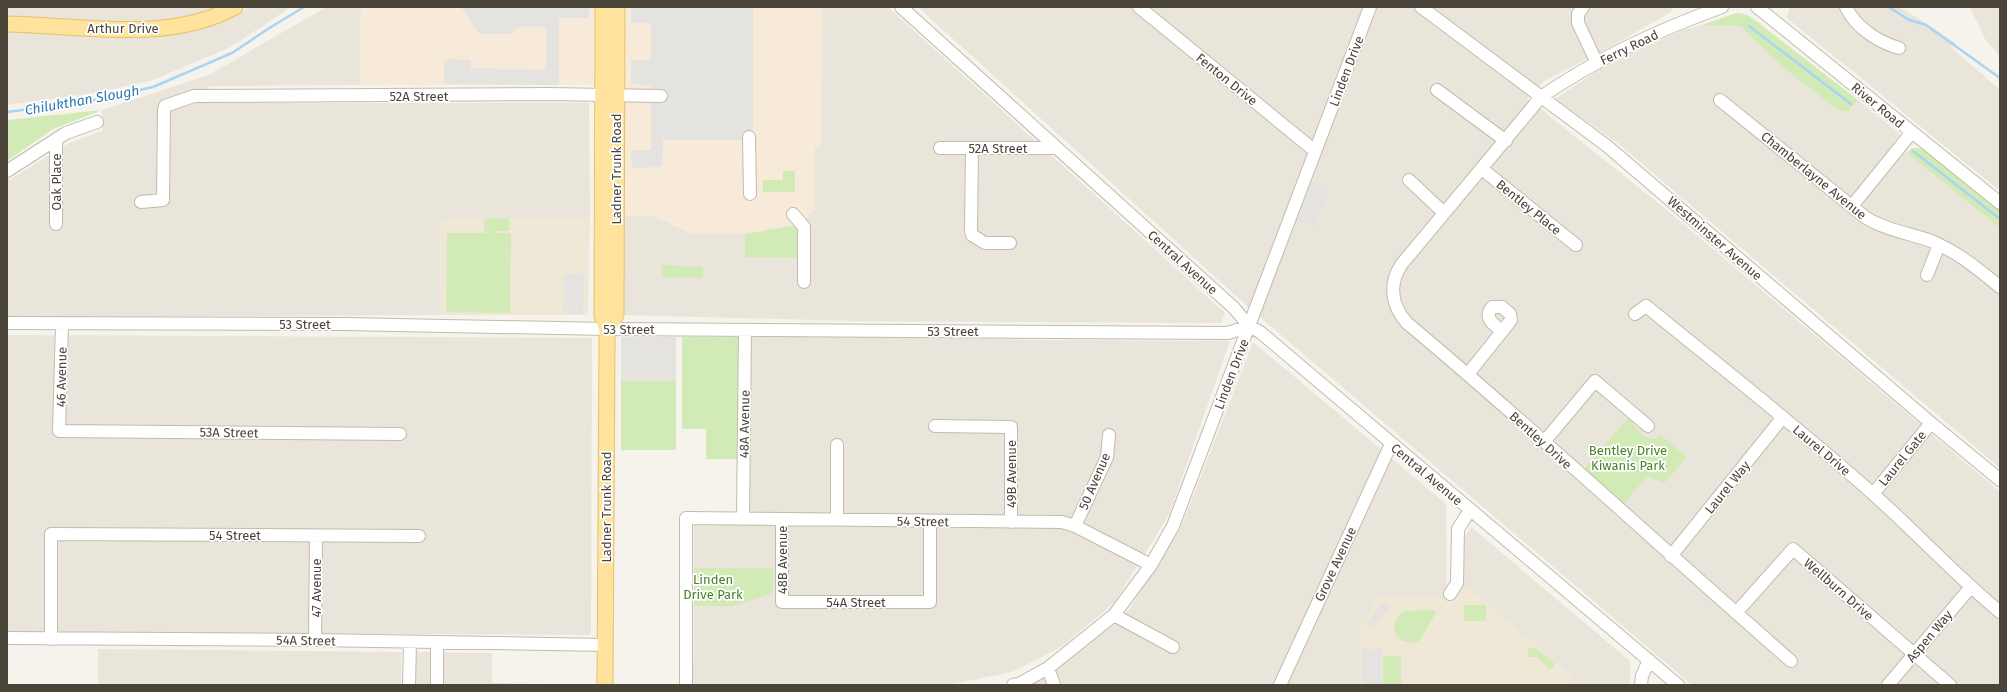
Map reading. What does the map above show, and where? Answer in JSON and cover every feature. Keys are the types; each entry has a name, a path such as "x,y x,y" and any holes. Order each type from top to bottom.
{"main road":[{"name":"Arthur Drive","path":"7,24 75,28 159,28 199,22 235,7"},
{"name":"Ladner Trunk Road","path":"603,7 609,96"},
{"name":"Ladner Trunk Road","path":"605,685 607,329 602,316 609,96 617,7"}],"street":[{"name":"Central Avenue","path":"901,7 1234,308 1249,326 1260,332 1678,685"},
{"name":"Fenton Drive","path":"1139,7 1315,151"},
{"name":"Linden Drive","path":"1013,685 1019,684 1048,668 1114,615 1151,565 1173,526 1370,7"},
{"name":"Westminster Avenue","path":"1420,7 1607,146 1931,423 2000,480"},
{"path":"1583,7 1578,14 1578,23 1597,63"},
{"name":"Ferry Road","path":"1541,97 1558,85 1597,63 1651,35 1722,7"},
{"name":"River Road","path":"1757,7 2000,203"},
{"path":"1772,7 1774,18 1778,23"},
{"path":"1846,7 1851,17 1873,36 1884,44 1899,48"},
{"path":"1437,90 1506,141"},
{"name":"52A Street","path":"141,202 163,200 164,110 166,106 194,96 550,94 661,96"},
{"name":"Bentley Drive","path":"1541,97 1398,270 1393,285 1393,298 1401,316 1407,323 1468,374 1670,556 1791,661"},
{"name":"Chamberlayne Avenue","path":"1720,100 1865,217 1881,226 1939,245 1960,255 2000,287"},
{"path":"7,171 56,141 66,133 97,122"},
{"path":"1852,206 1912,132"},
{"path":"749,137 750,194"},
{"name":"Oak Place","path":"56,141 56,224"},
{"name":"52A Street","path":"940,148 1057,148"},
{"path":"972,148 970,230 972,236 985,243 1010,243"},
{"name":"Bentley Place","path":"1482,169 1576,245"},
{"path":"1409,180 1444,213"},
{"path":"793,214 804,227 804,282"},
{"path":"1927,275 1939,245"},
{"name":"Laurel Drive","path":"1635,314 1646,306 1783,417 1873,494 1970,588 2000,612"},
{"name":"53 Street","path":"7,323 345,324 607,329 1228,333 1249,326"},
{"name":"46 Avenue","path":"59,431 62,324"},
{"name":"48A Avenue","path":"743,518 745,330"},
{"path":"1468,374 1502,331"},
{"path":"1544,442 1595,381 1648,426"},
{"name":"Laurel Way","path":"1670,556 1783,417"},
{"name":"Laurel Gate","path":"1873,494 1931,423"},
{"name":"49B Avenue","path":"935,426 1011,427 1011,522"},
{"name":"53A Street","path":"59,431 400,434"},
{"name":"50 Avenue","path":"1075,526 1107,457 1109,435"},
{"name":"Grove Avenue","path":"1280,685 1391,444"},
{"path":"837,445 837,520"},
{"name":"Central Avenue","path":"1450,594 1456,583 1458,529 1470,510"},
{"name":"54 Street","path":"686,685 686,518 1062,522 1075,526 1151,565"},
{"name":"48B Avenue","path":"782,519 782,602"},
{"name":"54A Street","path":"782,602 930,602 930,521"},
{"name":"54 Street","path":"51,639 51,534 419,536"},
{"name":"47 Avenue","path":"316,536 316,640"},
{"name":"Wellburn Drive","path":"1736,613 1793,549 1950,685"},
{"name":"Aspen Way","path":"1888,685 1970,588"},
{"path":"1114,615 1173,647"},
{"name":"54A Street","path":"7,638 316,640 606,645"},
{"path":"409,685 410,642"},
{"path":"437,642 437,685"},
{"path":"1641,685 1642,676 1649,660"},
{"path":"1048,668 1054,685"}],"shaded area":[{"path":"7,7 222,7 199,15 158,22 69,21 7,18"},
{"path":"250,7 291,7 229,48 153,80 94,93 7,105 7,32 145,37 188,33 220,23"},
{"path":"326,7 361,7 360,85 209,86 209,103 589,103 590,218 441,218 440,315 7,317 7,121 9,180 69,143 102,131 102,110 209,75"},
{"path":"361,7 594,7 594,85 360,85"},
{"path":"461,7 589,7 589,18 559,18 559,85 444,84 444,64 450,59 471,60 471,68 546,70 546,27 519,27 510,34 479,34"},
{"path":"622,7 822,7 821,147 815,147 815,209 797,225 745,234 692,234 655,216 623,216"},
{"path":"631,7 753,7 753,140 663,140 662,167 632,168 631,150 651,150 651,85 631,84 631,60 651,60 651,23 631,23"},
{"path":"822,7 888,7 1225,313 1221,323 856,321 622,315 623,216 655,216 692,234 745,234 797,225 815,209 815,147 821,147"},
{"path":"918,7 1673,7 1671,12 1612,46 1546,80 1527,98 1668,211 2000,492 2000,685 1692,685 1246,305"},
{"path":"1790,7 1898,7 1918,18 1956,43 1952,48 2000,90 2000,191 1787,18"},
{"path":"1970,7 2000,7 2000,56 1985,39"},
{"path":"1702,25 1740,26 1779,64 1838,110 1847,112 1858,100 1900,134 1894,142 2000,228 2000,468 1619,144 1555,99 1597,71 1629,54 1683,30"},
{"path":"1312,183 1328,189 1315,226 1298,220"},
{"path":"441,218 590,218 588,315 440,315"},
{"path":"564,274 584,275 583,314 563,314"},
{"path":"7,335 592,338 591,635 7,632"},
{"path":"751,336 1230,341 1169,515 1114,603 1061,647 1012,672 947,685 693,685 694,606 733,605 773,588 773,568 694,568 694,525 750,525"},
{"path":"621,337 676,337 676,381 621,381"},
{"path":"1253,342 1446,504 1447,596 1383,596 1359,630 1359,685 1023,685 1068,661 1129,610 1182,525"},
{"path":"1471,527 1630,661 1630,685 1571,685 1571,676 1463,584 1463,539"},
{"path":"1463,584 1571,676 1571,685 1359,685 1359,630 1377,599 1383,596 1447,596"},
{"path":"1384,602 1390,607 1372,628 1366,623"},
{"path":"98,649 401,652 401,685 98,685"},
{"path":"1362,649 1382,649 1382,685 1362,685"},
{"path":"416,652 492,653 492,683 593,685 416,685"}],"green space":[{"path":"1736,13 1751,17 1858,100 1847,112 1836,109 1779,64 1740,26 1702,25"},
{"path":"102,110 53,129 8,160 8,120"},
{"path":"1912,148 1922,148 2000,210 2000,228 1907,153"},
{"path":"783,171 795,171 795,192 763,192 763,180 783,180"},
{"path":"487,218 509,218 509,231 497,231 496,233 511,233 510,313 446,312 447,233 487,233 484,230 484,221"},
{"path":"797,225 797,258 745,257 745,234"},
{"path":"662,265 703,267 703,278 662,278"},
{"path":"682,337 739,337 738,459 706,459 706,429 682,429"},
{"path":"621,381 676,381 676,450 621,450"},
{"name":"Bentley Drive Kiwanis Park","path":"1628,418 1643,436 1654,439 1661,435 1687,457 1664,483 1647,476 1623,505 1584,469"},
{"name":"Linden Drive Park","path":"694,568 773,568 773,588 771,594 733,606 694,606"},
{"path":"1464,605 1486,605 1486,621 1464,621"},
{"path":"1435,610 1436,613 1419,641 1411,643 1405,642 1396,634 1394,628 1395,622 1405,611"},
{"path":"1528,648 1536,648 1555,663 1550,670 1537,657 1528,657"},
{"path":"1383,656 1401,656 1401,685 1383,685"}],"waterway":[{"name":"Chilukthan Slough","path":"7,112 91,101 153,87 232,53 304,7"},
{"path":"1889,7 1907,19 1926,25 2000,78"},
{"path":"1749,26 1851,104"},
{"path":"1913,151 2000,219"}]}
